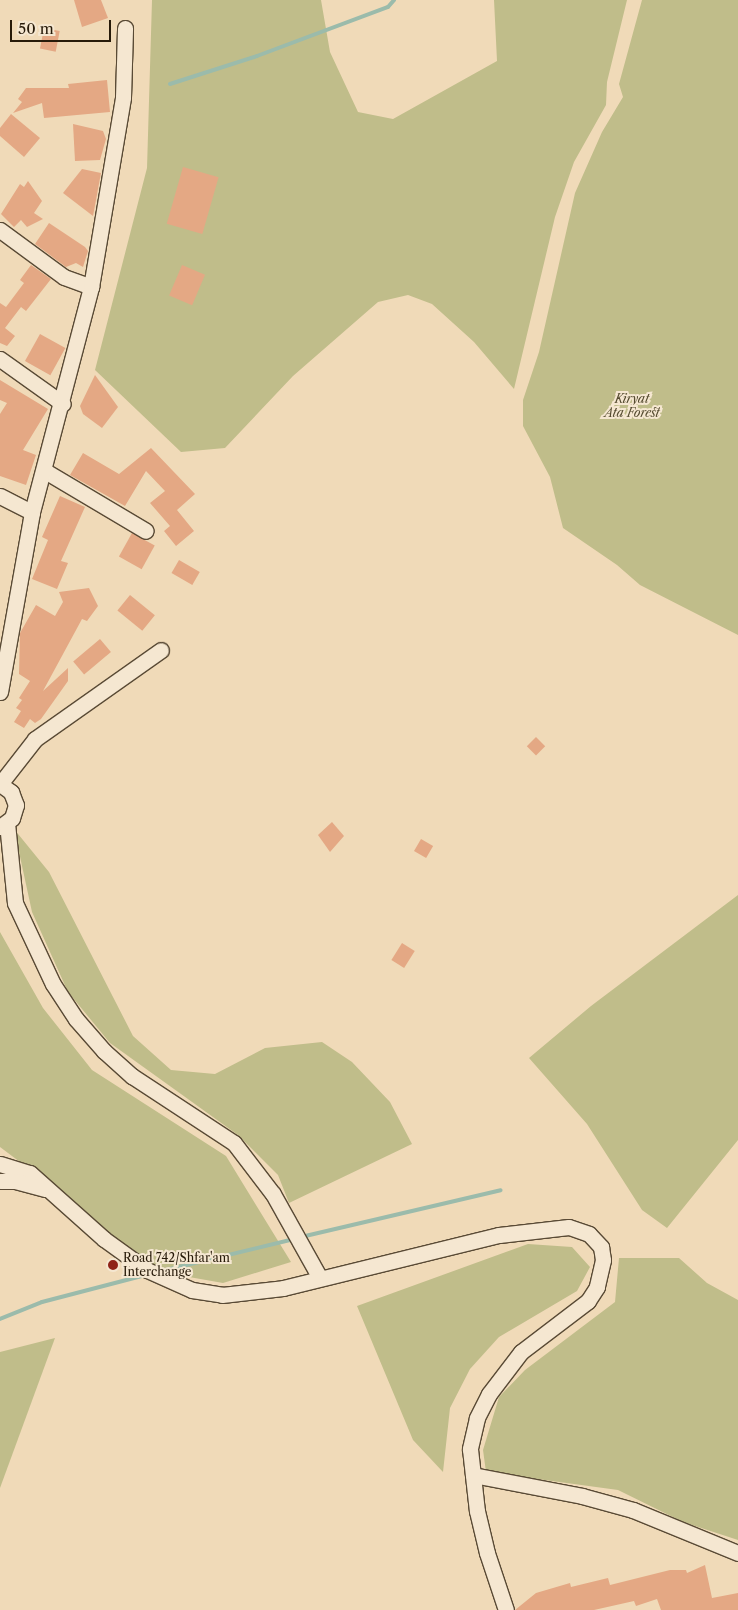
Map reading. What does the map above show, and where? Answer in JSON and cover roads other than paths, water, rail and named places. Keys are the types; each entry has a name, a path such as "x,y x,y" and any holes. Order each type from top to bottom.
{"street":[{"path":"0,692 32,512 63,404 91,288 123,97 125,28"},
{"path":"0,230 64,277 91,288"},
{"path":"0,360 63,404"},
{"path":"45,471 146,531"},
{"path":"0,496 32,512"},
{"path":"161,650 34,739 0,784 11,792 16,805 4,825 15,903 53,984 76,1019 104,1051 132,1076 234,1143 273,1194 320,1278"},
{"path":"0,1164 30,1173 104,1240 147,1270 192,1290 222,1295 283,1288 320,1278 365,1270 499,1235 569,1227 589,1234 601,1247 602,1272 588,1301 521,1352 489,1394 477,1418 470,1449 487,1553 506,1610"},
{"path":"0,1181 15,1181 48,1190"},
{"path":"473,1475 582,1496 633,1510 738,1553"}],"waterway":[{"path":"170,84 257,56 388,7 394,0"},
{"path":"301,1237 501,1190"},
{"path":"162,1271 294,1239"},
{"path":"0,1319 42,1302 146,1275"}],"place":[{"name":"Road 742/Shfar'am Interchange","path":"113,1265"}],"park label":[{"name":"Kiryat Ata Forest","path":"632,406"}]}
